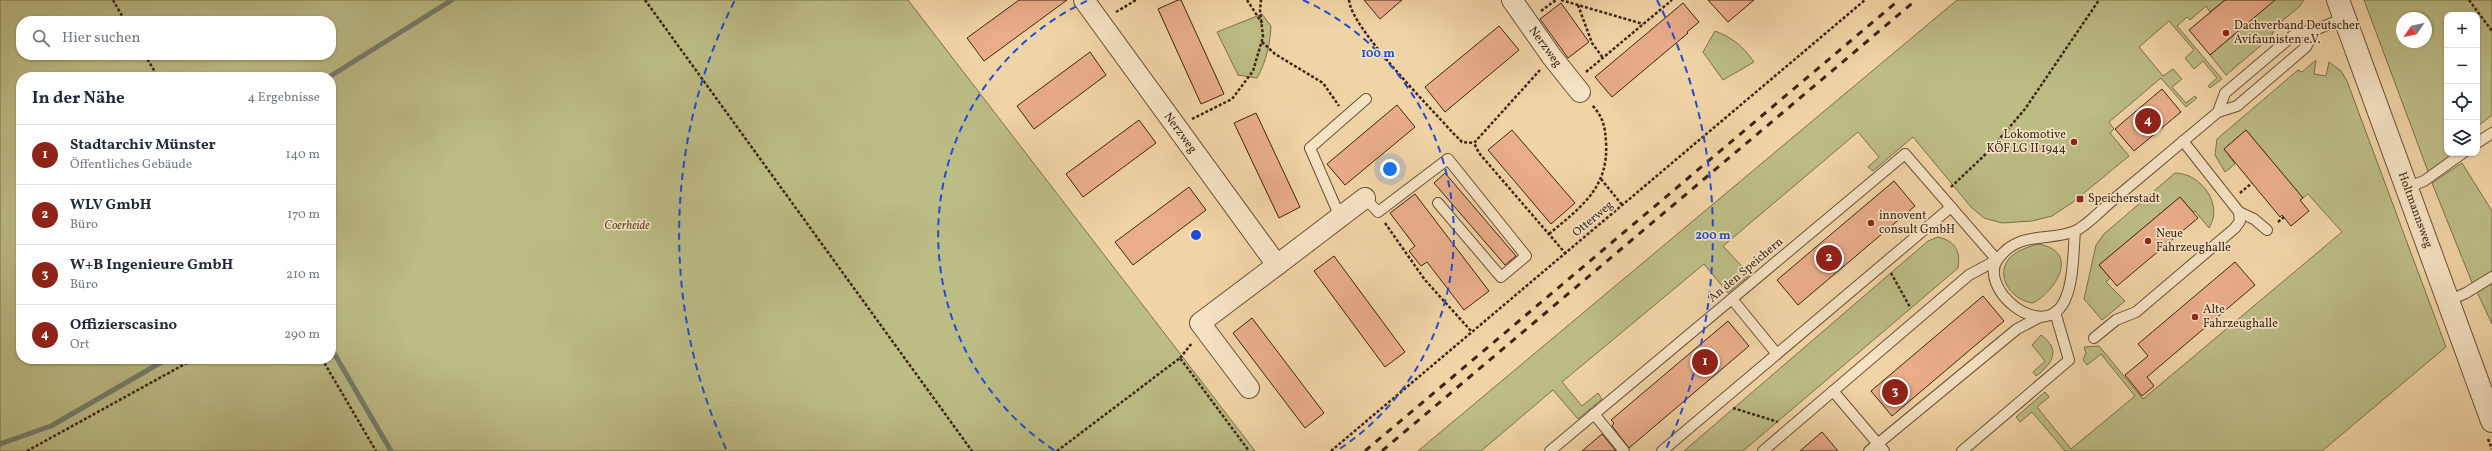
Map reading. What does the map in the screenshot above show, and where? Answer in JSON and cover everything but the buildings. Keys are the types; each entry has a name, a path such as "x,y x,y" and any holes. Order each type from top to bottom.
{"street":[{"name":"Nerzweg","path":"1084,0 1177,130 1277,265"},
{"name":"Nerzweg","path":"1512,0 1576,88"},
{"name":"Holtmannsweg","path":"2341,9 2492,421"},
{"path":"1249,388 1200,323 1340,218 1372,205"}],"lane":[{"path":"1763,451 1969,275 1997,260 2013,245 2033,238 2075,230 2218,112 2237,106 2306,47 2315,30 2341,9"},
{"path":"2218,112 2225,93 2296,32 2315,30"},
{"path":"1340,218 1310,148 1366,99"},
{"path":"2480,141 2492,133"},
{"path":"2183,141 2239,212 2254,219 2267,230"},
{"name":"An den Speichern","path":"1550,451 1904,154 1997,260"},
{"path":"2406,188 2424,181 2459,156"},
{"path":"1372,205 1448,159 1526,256 1501,278 1438,203"},
{"path":"1662,451 1951,207"},
{"path":"2094,338 2116,320 2136,312 2235,228 2240,221 2239,212"},
{"path":"1869,451 1881,447 2017,330 2040,317 2055,312 2063,302 2069,285 2075,230"},
{"path":"1997,260 1994,276 1999,288 2013,307 2026,315 2040,317"},
{"path":"2448,301 2466,293 2492,277"},
{"path":"1732,299 1778,354"},
{"path":"1962,451 2068,360 2055,312"},
{"path":"1833,391 1881,447"},
{"path":"1594,414 1624,451"}],"path":[{"path":"113,0 122,16"},
{"path":"645,0 972,451"},
{"path":"1100,22 1136,0"},
{"path":"1247,0 1263,25"},
{"path":"1177,130 1198,115 1222,106 1232,99 1253,71 1262,42 1263,25 1260,10 1261,0"},
{"path":"1349,0 1354,16 1387,57 1452,132 1462,142 1474,143"},
{"path":"1561,0 1643,24"},
{"path":"1549,234 1582,206 1601,179 1606,166 1606,128 1603,116 1576,88 1603,58 1672,0"},
{"name":"Otterweg","path":"1332,451 1865,0"},
{"path":"1941,196 1990,150 2025,109 2099,0"},
{"path":"2469,0 2492,31"},
{"path":"1578,5 1592,43 1603,58"},
{"path":"1262,42 1275,54 1322,83 1347,116"},
{"path":"1474,143 1552,57"},
{"path":"148,60 155,72"},
{"path":"1474,143 1479,153 1566,254"},
{"path":"1601,179 1623,206"},
{"path":"1372,205 1425,280 1472,332"},
{"path":"1886,262 1917,320"},
{"path":"1057,451 1180,358 1248,451"},
{"path":"27,451 185,364"},
{"path":"325,364 376,451"},
{"path":"1719,403 1792,426"}],"green space":[{"name":"Coerheide","path":"0,0 908,0 1255,451 0,451"},
{"path":"1957,0 2225,0 2210,12 2206,6 2190,20 2187,17 2177,26 2222,79 2210,88 2208,86 2217,78 2203,61 2194,69 2185,58 2194,50 2169,21 2139,47 2163,76 2173,69 2182,79 2172,87 2186,103 2195,96 2197,98 2186,107 2161,78 2109,122 2114,129 2110,133 2129,156 2073,202 2052,216 2032,221 2002,223 1984,218 1971,207 1913,137 1873,171 1868,167 1879,157 1858,132 1723,246 1750,275 1728,293 1704,264 1562,382 1582,406 1598,393 1602,399 1578,419 1553,390 1481,451 1418,451"},
{"path":"2265,0 2304,0 2299,7 2277,25 2271,37 2226,75 2210,55 2269,5"},
{"path":"2364,0 2492,0 2492,115 2480,125 2480,12 2444,12 2444,156 2452,156 2429,174"},
{"path":"1262,14 1271,26 1269,47 1263,66 1257,78 1238,75 1217,32"},
{"path":"1715,31 1737,43 1746,51 1754,62 1723,80 1703,52"},
{"path":"2316,60 2314,74 2326,76 2329,62 2341,71 2347,81 2446,347 2322,451 2065,451 2032,412 2020,422 2016,417 2045,392 2049,397 2037,407 2071,449 2135,396 2101,354 2087,365 2083,360 2086,353 2084,347 2099,346 2143,399 2342,232 2308,194 2303,198 2246,130 2224,149 2235,164 2225,172 2215,155 2217,139 2298,70 2302,72"},
{"path":"2462,163 2492,211 2492,272 2473,285 2432,183"},
{"path":"2175,173 2185,174 2193,178 2201,184 2212,200 2214,210 2213,219 2209,228 2195,211 2193,212 2180,197 2099,265 2110,278 2106,282 2125,301 2102,320 2084,299 2096,245 2104,234"},
{"path":"1938,237 1949,241 1956,248 1959,257 1958,268 1743,451 1684,451 1928,241"},
{"path":"2038,244 2051,248 2058,254 2061,262 2060,271 2050,289 2033,303 2013,294 2008,288 2004,274 2008,260 2014,254 2030,246"},
{"path":"2492,283 2492,324 2477,292"},
{"path":"2041,335 2051,346 2053,351 2050,362 2036,376 2033,372 2045,361 2032,345"}],"waterway":[{"path":"336,73 452,0"},
{"path":"336,357 391,451"},
{"path":"0,444 51,426 158,364"}],"railway":[{"path":"1365,451 1899,0"},
{"path":"1382,451 1916,0"}],"place":[{"name":"Dachverband Deutscher Avifaunisten e.V.","path":"2226,33"},
{"name":"Offizierscasino","path":"2148,121"},
{"name":"Lokomotive KÖF LG II 1944","path":"2074,142"},
{"name":"Speicherstadt","path":"2080,199"},
{"name":"innovent consult GmbH","path":"1871,223"},
{"name":"Neue Fahrzeughalle","path":"2148,241"},
{"name":"WLV GmbH","path":"1829,258"},
{"name":"Alte Fahrzeughalle","path":"2195,317"},
{"name":"Stadtarchiv Münster","path":"1705,362"},
{"name":"W+B Ingenieure GmbH","path":"1895,392"}]}
